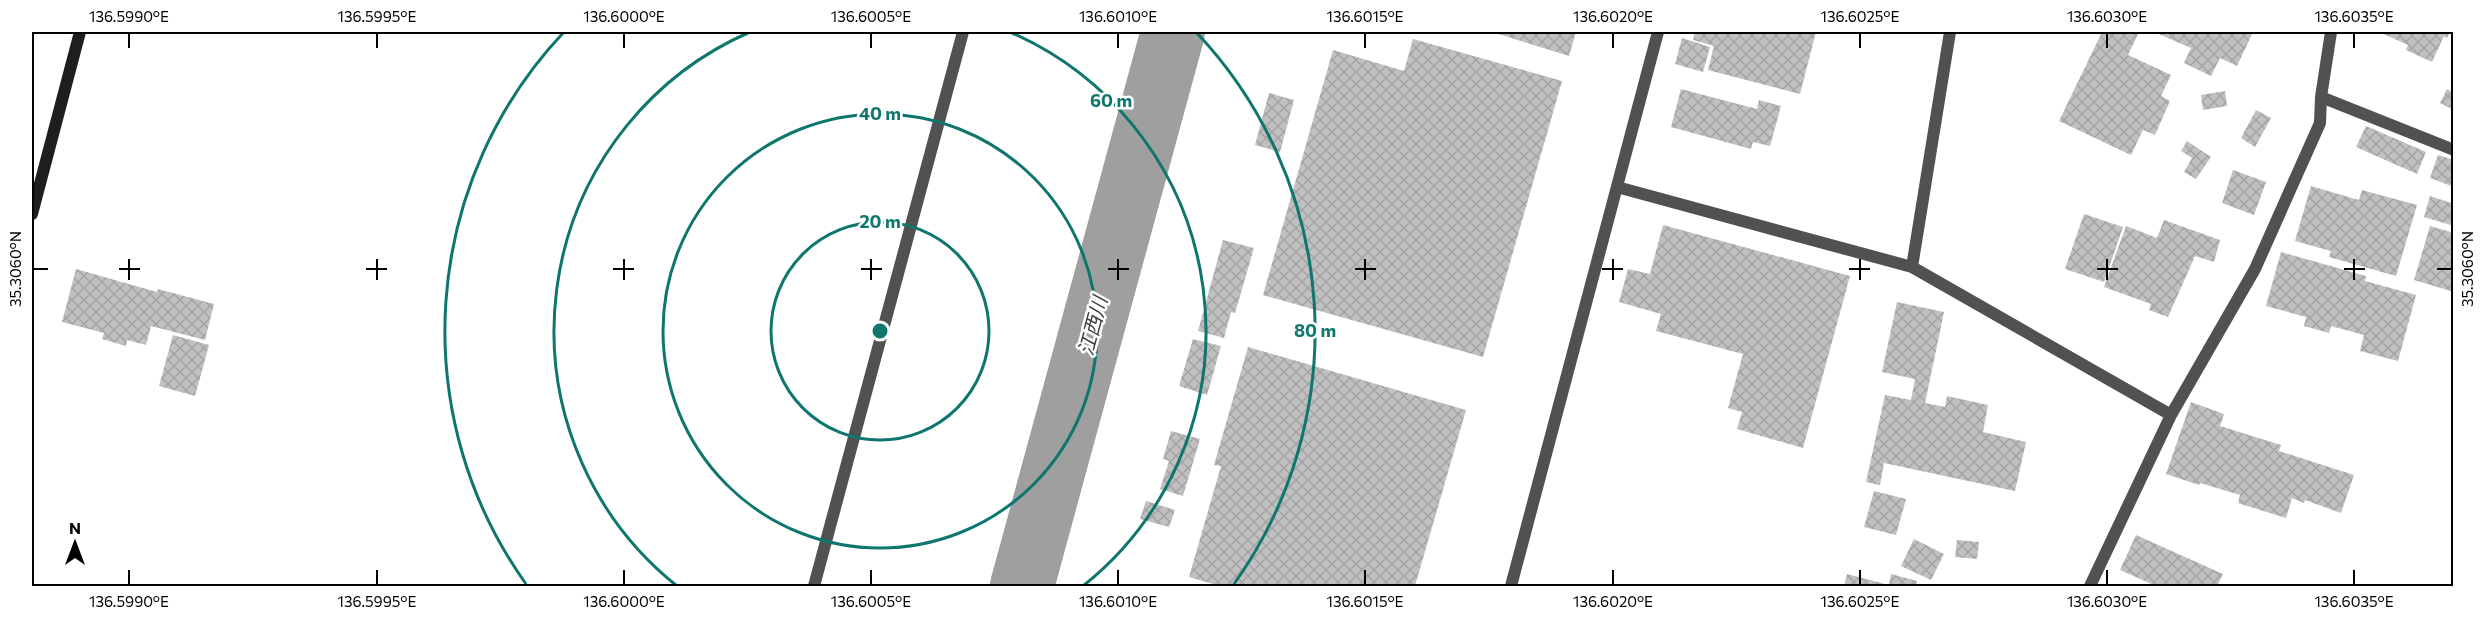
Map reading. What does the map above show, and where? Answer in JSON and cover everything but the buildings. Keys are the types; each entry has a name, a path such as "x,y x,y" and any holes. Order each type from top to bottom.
{"street":[{"path":"32,214 80,32"},
{"path":"814,586 963,32"},
{"path":"1511,586 1658,32"},
{"path":"1912,267 1950,32"},
{"path":"2090,586 2171,415 2255,269 2320,123 2321,97 2331,32"},
{"path":"2321,97 2454,150"},
{"path":"1617,187 1912,267 2171,415"}],"waterway":[{"name":"江西川","path":"1022,586 1173,32"}]}
